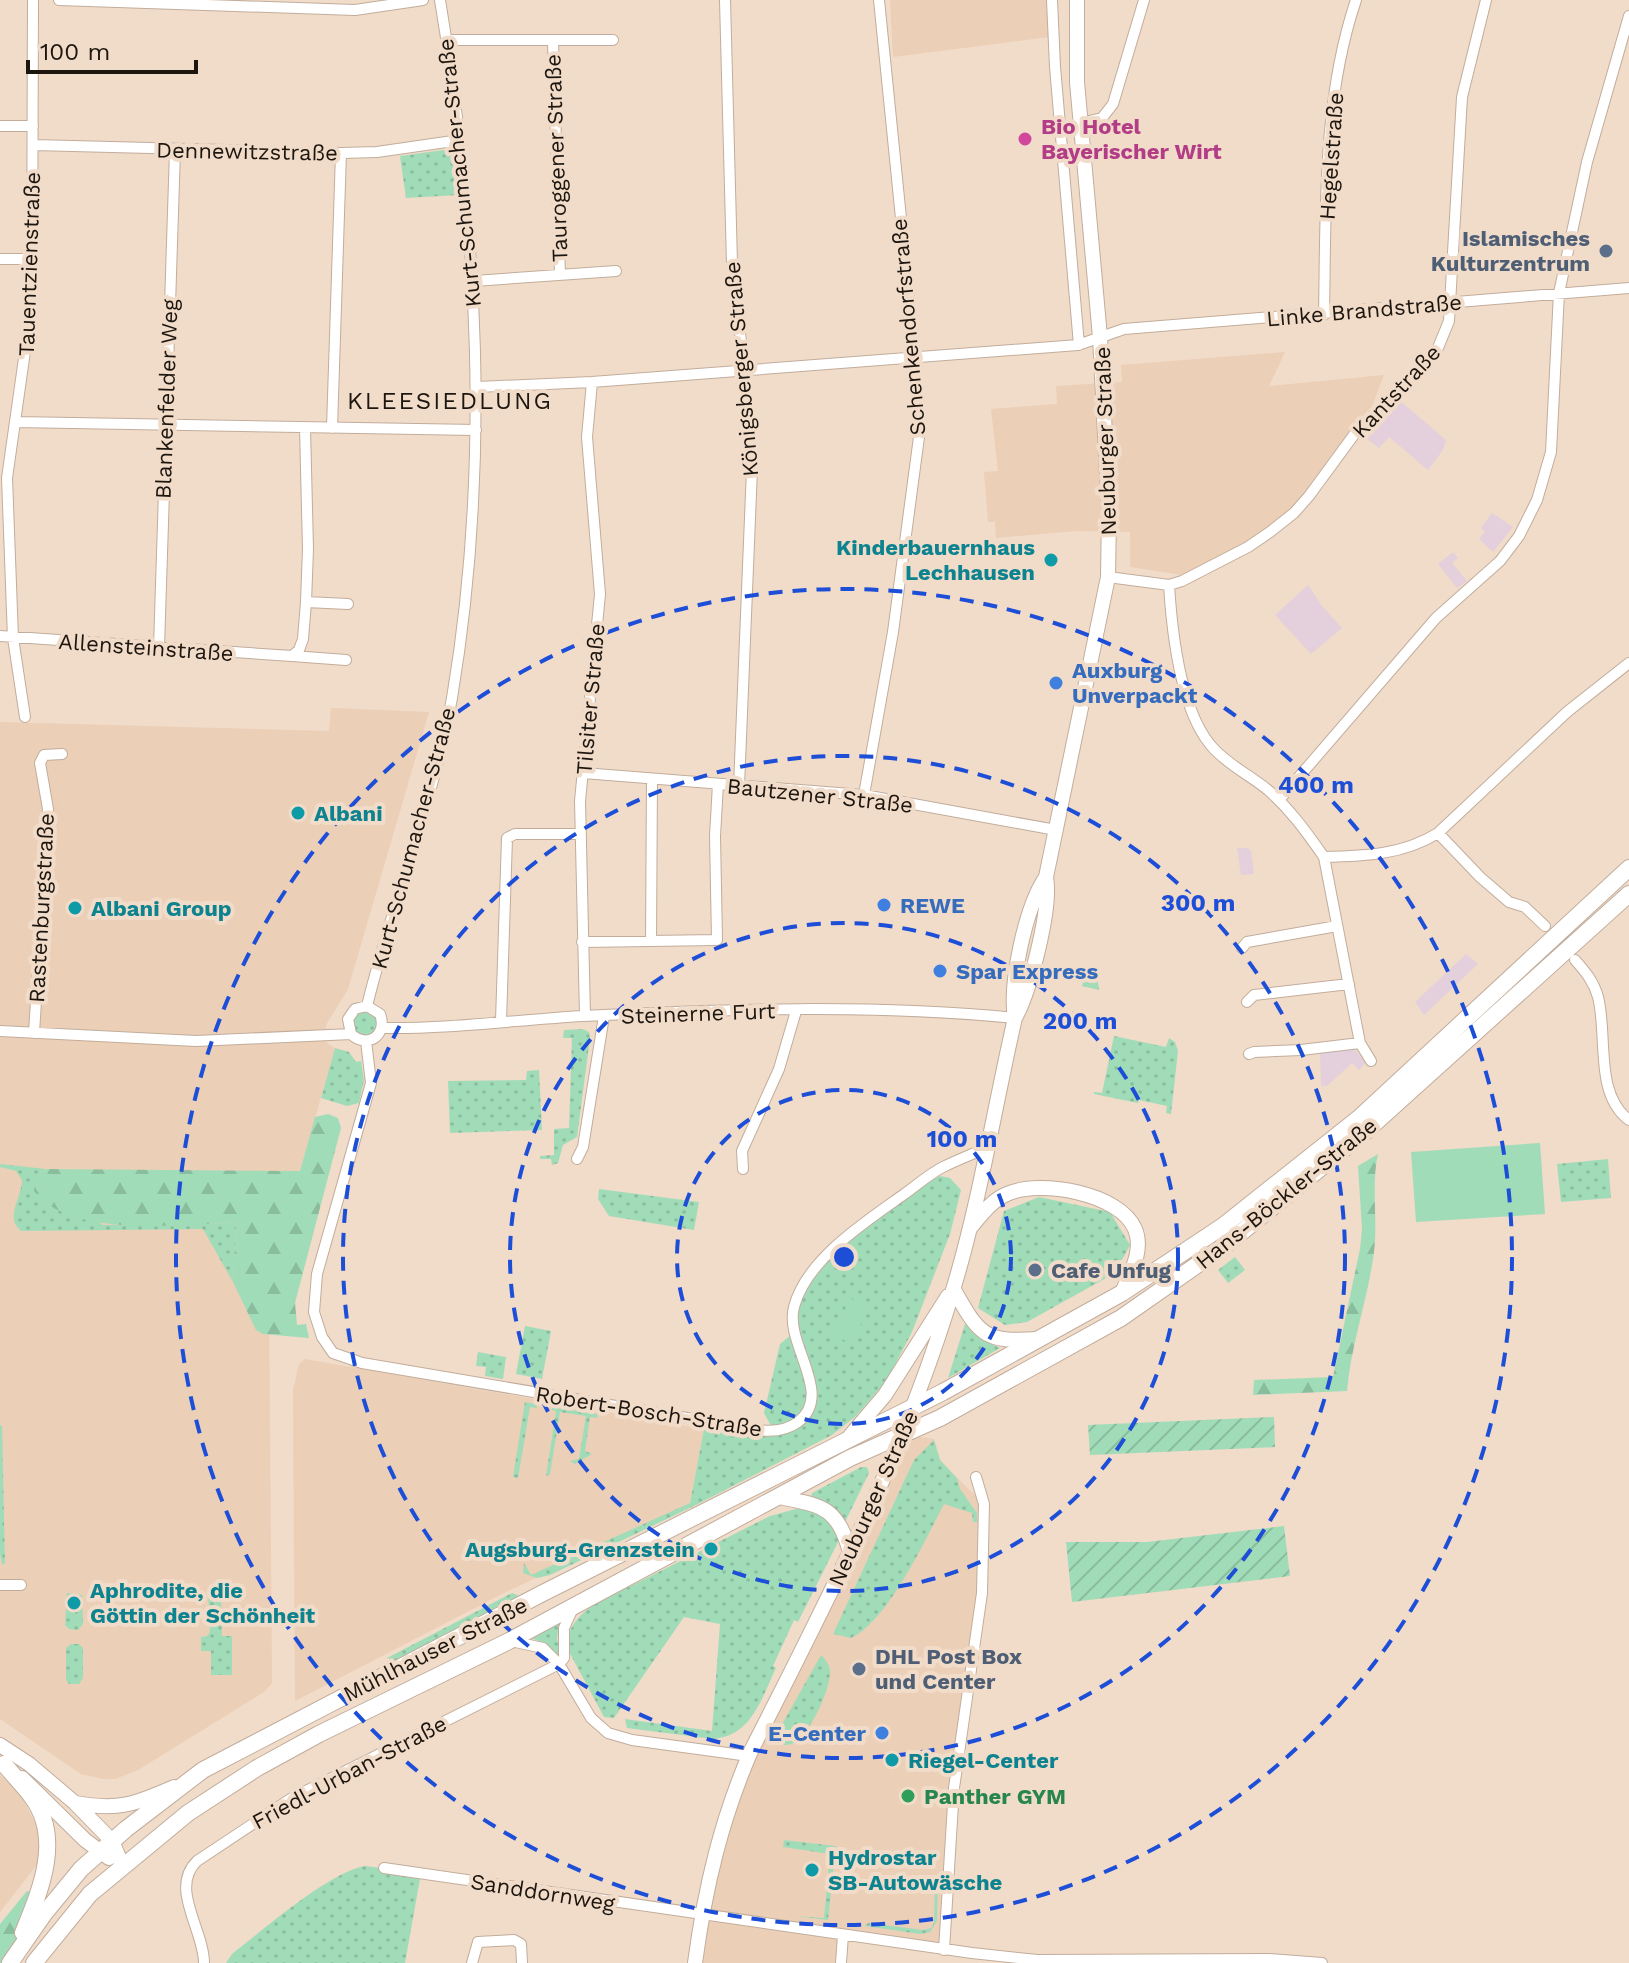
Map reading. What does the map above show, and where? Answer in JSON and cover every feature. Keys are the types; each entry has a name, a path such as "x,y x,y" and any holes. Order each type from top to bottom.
{"main road":[{"name":"Hans-Böckler-Straße","path":"913,1405 943,1392 1122,1293 1223,1226 1359,1118 1629,868"},
{"name":"Hans-Böckler-Straße","path":"902,1434 940,1418 1121,1318 1227,1244 1366,1131 1629,894"},
{"name":"Mühlhauser Straße","path":"12,1959 63,1892 99,1852 186,1782 225,1758 913,1405"},
{"name":"Mühlhauser Straße","path":"34,1963 90,1894 197,1806 257,1768 319,1734 509,1641 902,1434"},
{"path":"2,1763 38,1808 47,1845 44,1877 12,1959"}],"street":[{"name":"Tauentzienstraße","path":"25,717 13,638 4,478 29,332 33,259 33,0"},
{"path":"59,0 355,10 423,0"},
{"name":"Kurt-Schumacher-Straße","path":"367,1006 429,794 450,705 467,578 476,430 474,281 460,140 440,0"},
{"name":"Königsberger Straße","path":"725,0 732,263 745,370 752,469 739,786"},
{"name":"Schenkendorfstraße","path":"864,795 893,632 919,437 915,357 879,0"},
{"name":"Neuburger Straße","path":"1052,0 1079,345"},
{"name":"Neuburger Straße","path":"695,1963 717,1843 749,1756 851,1555 902,1434 954,1290 1015,1018 1013,987 1016,971 1036,892 1046,877 1108,577 1109,514 1100,337 1081,123 1077,0"},
{"path":"1081,123 1102,118 1113,104 1144,0"},
{"name":"Hegelstraße","path":"1324,315 1328,153 1342,50 1356,0"},
{"name":"Kantstraße","path":"1169,585 1248,547 1294,513 1356,432 1435,355 1447,330 1450,303 1462,97 1486,0"},
{"path":"1279,800 1436,618 1483,578 1519,536 1537,500 1551,452 1559,293 1587,162 1629,16"},
{"name":"Tauroggener Straße","path":"446,40 613,40"},
{"name":"Tauroggener Straße","path":"553,41 560,275"},
{"path":"0,126 33,126"},
{"name":"Dennewitzstraße","path":"34,145 341,153 377,152 460,140"},
{"name":"Blankenfelder Weg","path":"159,647 175,150"},
{"path":"332,428 341,153"},
{"path":"0,259 33,259"},
{"name":"Tauroggener Straße","path":"474,281 616,271"},
{"name":"Linke Brandstraße","path":"477,387 592,382 1079,345 1124,329 1629,288"},
{"name":"Tilsiter Straße","path":"585,1016 580,834 600,594 587,437 592,382"},
{"path":"16,422 476,430"},
{"path":"292,656 299,650 303,639 306,602 305,428"},
{"path":"1108,577 1169,585 1173,632 1184,686 1203,734 1230,763 1279,800 1324,857 1360,1043 1371,1061"},
{"path":"306,602 348,604"},
{"name":"Allensteinstraße","path":"0,636 346,660"},
{"path":"1324,857 1397,852 1438,833 1567,712 1629,663"},
{"name":"Rastenburgstraße","path":"34,1033 48,809 40,763 44,755 62,754"},
{"name":"Bautzener Straße","path":"583,773 864,795 1056,830"},
{"path":"651,941 652,779"},
{"path":"582,942 717,940 715,836 718,784"},
{"path":"1438,833 1480,877 1509,902 1525,907 1545,926"},
{"path":"501,1021 507,838 515,834 580,834"},
{"path":"1242,948 1247,942 1337,926"},
{"path":"1575,960 1590,977 1597,995 1612,1102 1619,1113 1629,1120"},
{"path":"1247,1002 1254,995 1349,984"},
{"path":"367,1006 380,1014 382,1028 375,1038 366,1041 357,1040 347,1025 355,1009 367,1006"},
{"path":"743,1169 742,1151 779,1069 796,1011"},
{"name":"Steinerne Furt","path":"382,1028 585,1016 796,1011 920,1012 1015,1018"},
{"path":"577,1159 583,1147 604,1016"},
{"path":"0,1031 196,1041 351,1034"},
{"name":"Robert-Bosch-Straße","path":"366,1041 371,1083 317,1274 314,1312 322,1337 333,1353 349,1361 743,1427 781,1430 803,1419 813,1394 793,1332 793,1308 814,1269 842,1240 940,1168 988,1147"},
{"path":"1249,1054 1360,1043"},
{"path":"970,1227 998,1199 1023,1189 1070,1191 1107,1202 1124,1213 1135,1230 1137,1240 1136,1260 1122,1293"},
{"path":"848,1438 885,1395 936,1312 954,1290 971,1320 992,1337 1008,1341 1041,1338"},
{"path":"944,1950 954,1788 982,1593 984,1504 976,1477"},
{"path":"779,1497 808,1502 835,1517 843,1528 851,1555"},
{"path":"0,1585 21,1585"},
{"path":"559,1664 564,1658 564,1628 574,1606"},
{"path":"509,1641 537,1645 559,1664 585,1710 608,1733 632,1740 749,1756"},
{"name":"Friedl-Urban-Straße","path":"204,1963 200,1938 185,1890 186,1875 197,1861 292,1798 559,1664"},
{"path":"0,1745 29,1764 75,1803 112,1841 123,1867"},
{"path":"2,1763 45,1798 99,1852 123,1867"},
{"path":"75,1803 120,1807 186,1782"},
{"name":"Sanddornweg","path":"384,1868 702,1916 1037,1960 1141,1962 1269,1959 1322,1963"},
{"path":"841,1963 843,1935"},
{"path":"472,1963 478,1942 514,1940 521,1944 522,1963"}],"shaded area":[{"path":"890,0 1046,0 1049,37 893,57"},
{"path":"1285,352 1269,386 1384,375 1372,406 1351,429 1291,511 1244,547 1182,575 1130,567 1130,532 1075,531 996,538 995,522 988,522 984,472 998,471 991,409 1057,404 1056,386 1122,382 1121,365"},
{"path":"1399,400 1446,440 1443,450 1428,470 1389,437 1379,448 1363,436"},
{"path":"1492,513 1513,527 1493,552 1479,539 1485,532 1481,528"},
{"path":"1453,552 1458,558 1452,563 1467,581 1457,588 1438,564"},
{"path":"1308,585 1342,628 1311,654 1275,615"},
{"path":"331,708 429,712 348,989 326,1025 327,1043 335,1048 300,1171 268,1173 272,1683 264,1692 138,1770 115,1779 103,1779 81,1774 0,1719 0,722 329,731"},
{"path":"1237,848 1251,851 1254,874 1241,875"},
{"path":"1466,954 1478,964 1424,1015 1415,1002"},
{"path":"1355,1049 1365,1063 1359,1070 1352,1063 1327,1086 1321,1086 1320,1052"},
{"path":"305,1359 704,1429 690,1503 498,1596 295,1701 293,1390 299,1364"},
{"path":"902,1434 934,1439 940,1459 984,1504 982,1593 954,1788 944,1950 843,1935 841,1963 695,1963 717,1843"},
{"path":"0,1775 21,1795 38,1829 40,1861 0,1912"}],"green space":[{"path":"443,150 455,156 459,195 406,198 400,156"},
{"path":"1085,968 1097,975 1099,990 1082,986"},
{"path":"364,1010 376,1015 378,1028 369,1037 355,1034 351,1021 356,1013"},
{"path":"583,1029 589,1032 590,1038 577,1137 563,1145 558,1163 552,1165 551,1159 540,1159 540,1156 554,1155 554,1129 569,1128 572,1038 563,1038 564,1030"},
{"path":"1114,1036 1166,1047 1169,1038 1175,1042 1178,1051 1171,1114 1166,1113 1167,1106 1094,1094 1102,1093"},
{"path":"335,1048 349,1052 356,1062 361,1061 364,1080 359,1103 347,1106 321,1098"},
{"path":"539,1070 542,1130 450,1133 448,1081 526,1080 527,1071"},
{"path":"328,1114 338,1118 341,1128 295,1303 297,1325 306,1324 309,1338 263,1334 256,1330 233,1282 236,1223 157,1226 100,1223 74,1217 52,1206 34,1191 37,1175 46,1169 300,1171 315,1117"},
{"path":"1540,1143 1545,1214 1416,1222 1411,1152"},
{"path":"1378,1154 1374,1252 1347,1391 1253,1395 1254,1380 1333,1377 1360,1249 1362,1229 1358,1166"},
{"path":"1608,1159 1611,1198 1561,1202 1557,1164"},
{"path":"0,1164 46,1169 37,1175 103,1225 236,1223 233,1282 203,1229 21,1231 16,1226 14,1213 22,1180 16,1171 0,1167"},
{"path":"940,1176 950,1178 961,1190 950,1234 912,1332 887,1380 856,1416 832,1435 550,1575 537,1578 523,1573 524,1563 531,1575 690,1503 704,1429 770,1434 770,1424 764,1413 780,1344 796,1331 797,1310 807,1287 820,1269 853,1236 927,1182"},
{"path":"599,1189 699,1202 694,1230 609,1216 598,1199"},
{"path":"1039,1197 1110,1212 1130,1245 1115,1273 1027,1322 1005,1325 978,1308 1004,1211"},
{"path":"1235,1257 1245,1270 1228,1283 1218,1270"},
{"path":"850,1298 869,1307 852,1344 833,1335"},
{"path":"965,1324 979,1338 1000,1348 948,1378"},
{"path":"525,1326 551,1331 542,1379 516,1374"},
{"path":"478,1352 506,1357 503,1379 485,1376 486,1367 476,1366"},
{"path":"525,1402 536,1404 537,1408 530,1407 518,1478 513,1477"},
{"path":"552,1407 597,1414 598,1418 590,1417 585,1451 592,1454 575,1464 570,1461 579,1459 586,1416 560,1412 550,1474 546,1476 556,1411"},
{"path":"1274,1417 1275,1447 1090,1455 1088,1425"},
{"path":"0,1425 5,1564 2,1564 0,1554"},
{"path":"934,1440 940,1460 957,1478 960,1489 977,1513 977,1522 973,1522 972,1513 944,1504 916,1558 878,1615 851,1638 833,1634 914,1460"},
{"path":"861,1467 867,1467 869,1473 845,1522 811,1497 812,1493"},
{"path":"803,1507 830,1518 839,1540 798,1622 794,1620 765,1692 746,1723 737,1731 713,1739 627,1728 625,1719 712,1731 720,1624 684,1617 614,1718 604,1717 567,1648 569,1634 579,1617 595,1604 770,1516"},
{"path":"1284,1526 1290,1576 1072,1602 1066,1542 1147,1542"},
{"path":"67,1593 82,1595 83,1624 78,1630 65,1625"},
{"path":"208,1593 221,1593 222,1636 232,1636 232,1675 211,1675 211,1651 201,1651 201,1637 210,1632"},
{"path":"512,1593 522,1597 397,1662 387,1658"},
{"path":"559,1623 557,1639 561,1656 558,1658 546,1644 531,1638"},
{"path":"79,1644 83,1648 83,1678 79,1684 69,1684 66,1680 66,1648"},
{"path":"821,1655 829,1666 829,1679 823,1701 811,1723 791,1744 771,1744"},
{"path":"784,1840 836,1846 828,1920 795,1916 824,1918 830,1854 783,1847"},
{"path":"365,1866 421,1873 405,1963 226,1963 232,1954 315,1890"},
{"path":"935,1880 938,1880 937,1921 930,1932 920,1934 865,1926 868,1923 923,1930 931,1928 934,1923"},
{"path":"27,1891 33,1892 10,1963 0,1963 0,1924"}],"place":[{"name":"Bio Hotel Bayerischer Wirt","path":"1025,139"},
{"name":"Islamisches Kulturzentrum","path":"1606,251"},
{"name":"Kinderbauernhaus Lechhausen","path":"1051,560"},
{"name":"Auxburg Unverpackt","path":"1056,683"},
{"name":"Albani","path":"298,813"},
{"name":"REWE","path":"884,905"},
{"name":"Albani Group","path":"75,908"},
{"name":"Spar Express","path":"940,971"},
{"name":"Cafe Unfug","path":"1035,1270"},
{"name":"Augsburg-Grenzstein","path":"711,1549"},
{"name":"Aphrodite, die Göttin der Schönheit","path":"74,1603"},
{"name":"DHL Post Box und Center","path":"859,1669"},
{"name":"E-Center","path":"882,1733"},
{"name":"Riegel-Center","path":"892,1760"},
{"name":"Panther GYM","path":"908,1796"},
{"name":"Hydrostar SB-Autowäsche","path":"812,1870"}],"district":[{"name":"KLEESIEDLUNG","path":"450,401"}]}
